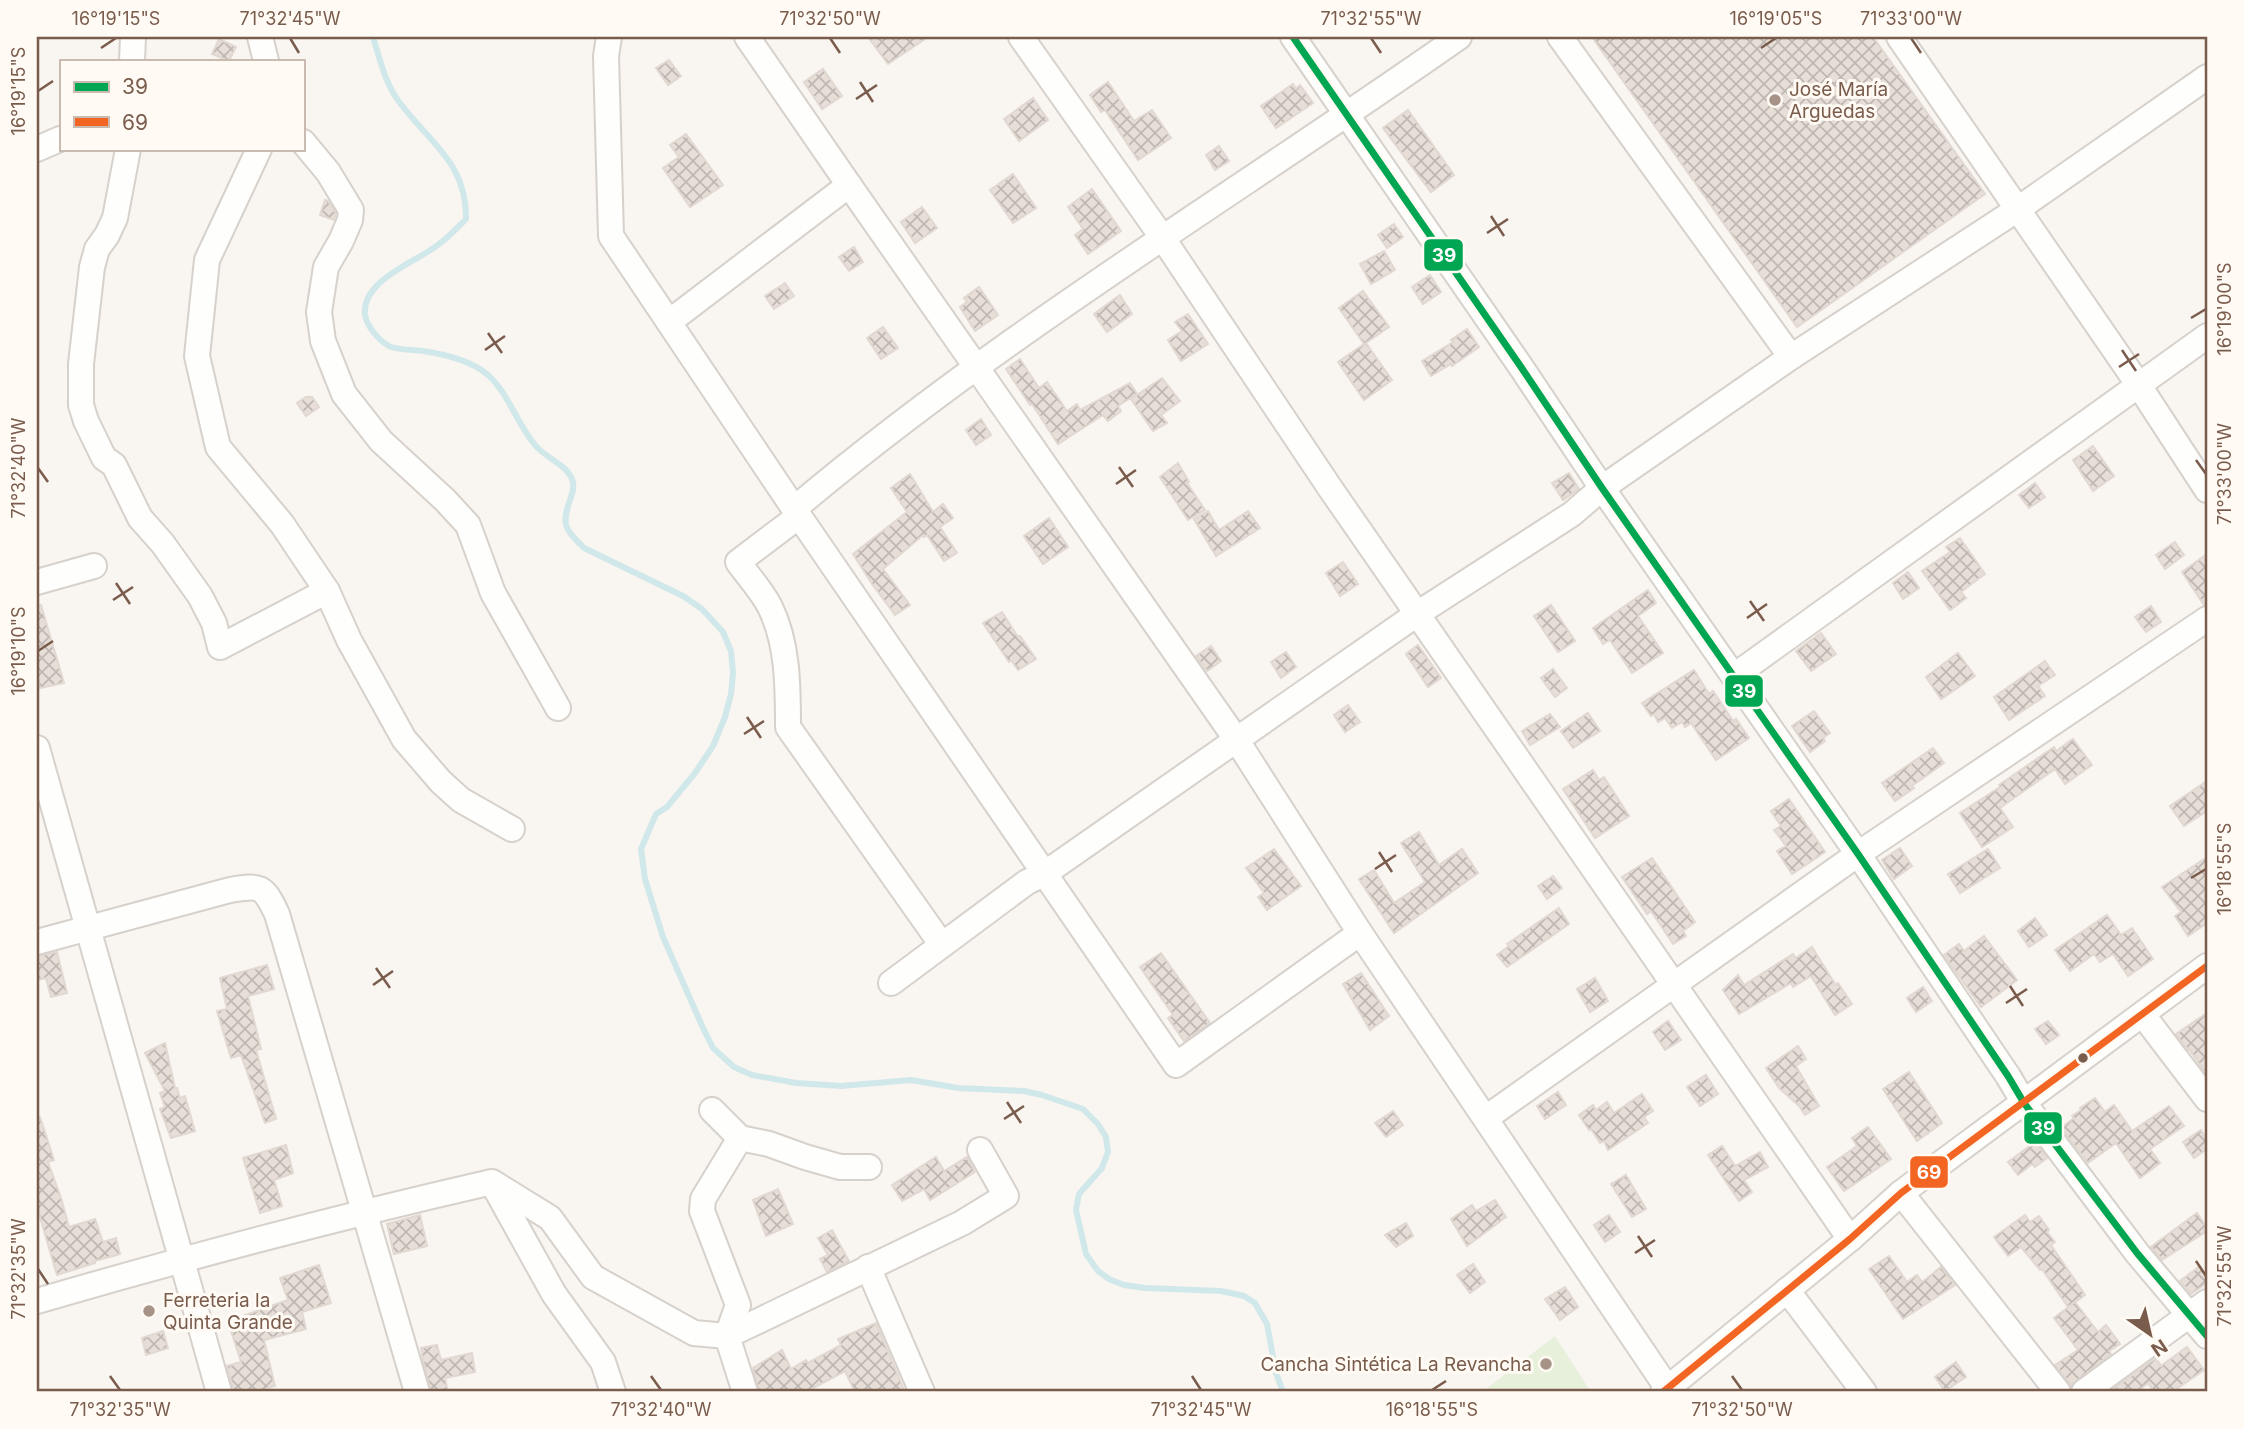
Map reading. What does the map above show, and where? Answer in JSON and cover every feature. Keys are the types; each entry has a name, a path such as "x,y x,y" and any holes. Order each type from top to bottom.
{"street":[{"path":"132,37 132,60"},
{"path":"260,37 265,60"},
{"path":"608,37 606,56 611,236 796,512 1176,1065 1360,933"},
{"path":"747,37 1236,739 1360,933 1667,1391 1850,1239 1901,1193 2207,966"},
{"path":"1021,37 1162,237 1330,488 1850,1239"},
{"path":"1293,37 1602,488 1858,854 2024,1103 2137,1253 2199,1308 2207,1336"},
{"path":"942,945 788,727 788,684 779,636 770,607 738,562 845,466 976,367 1162,237 1347,116 1459,37"},
{"path":"1560,37 1791,358"},
{"path":"1899,37 2138,384 2207,490"},
{"path":"891,983 1027,882 1044,874 1417,614 1572,514 1602,488 1791,358 2018,209 2207,77"},
{"path":"37,149 60,139"},
{"path":"304,143 328,172 351,210 346,230 326,267 319,312 323,341 344,394 381,441 468,525 493,593 558,708"},
{"path":"128,150 115,218 97,249 92,268 80,364 81,405 86,421 104,458 114,465 140,518 163,544 200,596 214,622 220,647 327,591"},
{"path":"258,150 208,260 197,356 218,447 282,524 327,591 349,640 404,739 441,782 461,800 512,829"},
{"path":"669,322 849,185"},
{"path":"1734,676 2207,336"},
{"path":"37,582 94,566"},
{"path":"1486,1118 1858,854 2207,619"},
{"path":"37,748 219,1392"},
{"path":"37,942 230,890 257,887 267,893 277,914 417,1392"},
{"path":"2143,1015 2207,1099"},
{"path":"712,1110 740,1138 769,1144 840,1167 869,1167"},
{"path":"740,1138 703,1199 702,1211 738,1305 726,1336 745,1392"},
{"path":"37,1301 366,1211 492,1182 550,1218 593,1277 694,1333 726,1336 962,1223 1006,1196 979,1150"},
{"path":"492,1182 554,1294 603,1362 612,1392"},
{"path":"1901,1193 2058,1392"},
{"path":"868,1267 922,1392"},
{"path":"1787,1290 1864,1392"},
{"path":"2084,1392 2199,1308"}],"green space":[{"name":"Cancha Sintética La Revancha","path":"1555,1336 1591,1392 1482,1392"}],"building":[{"path":"868,37 928,37 888,64"},
{"path":"1592,37 1873,37 1985,194 1797,327"},
{"path":"219,39 236,47 230,60 212,54"},
{"path":"669,60 681,76 668,85 656,68"},
{"path":"823,69 842,96 822,109 804,82"},
{"path":"1108,82 1134,121 1152,110 1171,138 1138,160 1105,110 1101,112 1090,95"},
{"path":"1293,84 1296,89 1300,85 1313,103 1276,128 1261,106"},
{"path":"1033,98 1048,120 1019,141 1004,119"},
{"path":"1408,110 1454,175 1431,192 1383,128"},
{"path":"686,134 723,185 690,207 663,168 679,157 670,145"},
{"path":"1219,146 1229,161 1215,170 1206,155"},
{"path":"1013,174 1036,208 1013,223 990,190"},
{"path":"1092,189 1121,231 1088,254 1075,235 1083,229 1068,207"},
{"path":"325,200 336,213 334,220 320,215"},
{"path":"922,207 937,228 915,243 901,222"},
{"path":"1394,224 1403,237 1387,248 1378,235"},
{"path":"854,247 863,262 849,271 839,257"},
{"path":"1384,251 1395,270 1371,284 1360,264"},
{"path":"1430,275 1441,292 1423,304 1412,287"},
{"path":"785,283 794,296 774,309 765,296"},
{"path":"979,287 998,315 975,331 960,307 967,302 964,298"},
{"path":"1363,291 1389,327 1366,343 1392,380 1364,400 1338,362 1364,344 1339,308"},
{"path":"1120,295 1132,314 1107,332 1094,314"},
{"path":"1188,314 1208,344 1181,361 1168,340 1182,331 1175,322"},
{"path":"883,327 898,348 881,359 867,338"},
{"path":"1467,329 1479,347 1452,366 1451,364 1431,376 1422,361 1453,342 1451,340"},
{"path":"1020,359 1039,388 1047,382 1067,411 1077,404 1080,410 1130,383 1137,394 1118,406 1121,411 1108,421 1103,415 1058,444 1006,369"},
{"path":"1162,378 1180,401 1161,415 1167,423 1153,431 1131,399"},
{"path":"306,397 312,397 319,407 306,416 297,403"},
{"path":"981,419 991,435 976,445 966,430"},
{"path":"2093,446 2114,476 2093,491 2073,460"},
{"path":"1178,463 1189,482 1187,483 1205,510 1188,520 1160,477"},
{"path":"1569,473 1579,489 1563,500 1552,483"},
{"path":"910,474 933,512 943,504 953,518 940,527 957,553 944,561 927,535 923,535 883,569 910,605 895,615 853,554 907,512 891,488"},
{"path":"2035,483 2045,497 2029,508 2019,495"},
{"path":"1208,511 1219,530 1248,511 1260,528 1216,556 1194,519"},
{"path":"1049,518 1068,547 1043,564 1024,536"},
{"path":"1960,538 1985,574 1961,592 1966,598 1950,610 1922,571 1950,552 1946,547"},
{"path":"2175,542 2184,555 2165,569 2156,555"},
{"path":"2207,554 2207,604 2204,605 2182,572"},
{"path":"1343,562 1358,584 1340,596 1326,573"},
{"path":"1908,572 1919,588 1903,599 1893,583"},
{"path":"1648,590 1656,603 1638,616 1663,653 1632,673 1610,640 1603,644 1593,628"},
{"path":"37,605 41,605 64,683 40,688 37,677"},
{"path":"1551,605 1575,641 1558,652 1534,616"},
{"path":"2151,606 2161,622 2146,632 2135,617"},
{"path":"1002,612 1036,659 1018,670 1011,660 1009,662 983,623"},
{"path":"1821,633 1836,654 1811,671 1796,651"},
{"path":"1418,645 1441,678 1428,687 1406,654"},
{"path":"1211,646 1221,661 1207,671 1196,656"},
{"path":"1286,652 1296,667 1281,678 1271,662"},
{"path":"1958,653 1975,676 1941,699 1926,677"},
{"path":"2045,661 2055,675 2038,686 2045,696 2009,720 1994,697"},
{"path":"1553,669 1567,688 1555,697 1541,678"},
{"path":"1694,670 1709,694 1713,691 1733,721 1736,719 1749,738 1716,760 1691,723 1685,727 1682,722 1672,728 1665,718 1658,722 1642,703"},
{"path":"1348,705 1360,722 1345,732 1334,715"},
{"path":"1814,711 1830,733 1823,738 1825,741 1810,752 1792,726"},
{"path":"1588,713 1600,731 1573,748 1561,731"},
{"path":"1550,714 1560,727 1530,745 1522,731"},
{"path":"2073,739 2092,765 2065,784 2055,769 2000,808 2013,827 1982,847 1960,813 2054,747 2056,751"},
{"path":"1933,748 1944,763 1895,801 1882,783"},
{"path":"1593,770 1599,780 1604,777 1629,816 1595,838 1563,789"},
{"path":"2207,781 2207,811 2184,826 2170,806"},
{"path":"1789,799 1825,852 1792,874 1777,851 1786,846 1774,830 1781,826 1771,811"},
{"path":"1419,832 1439,865 1462,849 1478,873 1394,933 1359,879 1374,870 1394,903 1425,882 1401,843"},
{"path":"1900,848 1912,866 1894,879 1882,860"},
{"path":"1274,849 1301,886 1267,910 1258,897 1264,893 1246,868"},
{"path":"1988,849 2000,868 1960,893 1948,874"},
{"path":"2207,857 2207,923 2188,936 2175,916 2181,912 2162,887"},
{"path":"1652,858 1695,922 1683,931 1686,936 1673,944 1651,911 1647,914 1622,877"},
{"path":"1553,876 1562,888 1547,899 1538,886"},
{"path":"1559,908 1569,924 1507,967 1497,955 1509,946 1507,944"},
{"path":"2107,915 2121,935 2132,928 2153,959 2128,976 2113,954 2100,962 2094,954 2070,971 2055,950"},
{"path":"2035,918 2047,935 2029,947 2018,931"},
{"path":"1984,936 2017,980 1981,1007 1944,955 1959,944 1964,951"},
{"path":"1812,947 1836,985 1838,983 1852,1004 1835,1015 1811,976 1793,987 1791,983 1739,1014 1723,990 1738,975 1744,985 1793,954 1796,958"},
{"path":"57,952 67,993 51,997 46,978 37,980 37,956"},
{"path":"1161,953 1210,1023 1184,1041 1168,1018 1173,1015 1140,967"},
{"path":"267,965 274,989 248,996 261,1049 256,1050 276,1119 265,1123 241,1055 231,1058 217,1011 227,1009 220,978"},
{"path":"1361,973 1389,1016 1370,1030 1343,984"},
{"path":"1595,978 1608,1001 1590,1012 1577,989"},
{"path":"1923,987 1932,1001 1916,1012 1907,998"},
{"path":"2207,1013 2207,1075 2176,1034"},
{"path":"1668,1021 1681,1040 1665,1050 1653,1032"},
{"path":"2048,1021 2059,1035 2046,1044 2035,1029"},
{"path":"165,1043 175,1088 180,1098 185,1096 195,1131 171,1138 160,1109 165,1107 160,1093 165,1091 145,1053"},
{"path":"1798,1046 1806,1059 1796,1066 1819,1106 1805,1115 1779,1088 1766,1068"},
{"path":"1909,1072 1942,1123 1917,1141 1883,1089"},
{"path":"1706,1075 1718,1094 1700,1106 1687,1087"},
{"path":"1558,1092 1566,1105 1545,1119 1537,1106"},
{"path":"1642,1094 1653,1111 1644,1117 1648,1123 1608,1150 1604,1141 1600,1143 1579,1115 1593,1105 1596,1110 1607,1102 1614,1113"},
{"path":"2095,1098 2105,1112 2114,1105 2132,1131 2169,1106 2184,1126 2150,1149 2160,1163 2140,1178 2116,1143 2088,1163 2061,1128 2074,1118 2072,1116 2081,1110 2080,1108"},
{"path":"1393,1111 1403,1125 1386,1137 1375,1123"},
{"path":"40,1117 54,1160 48,1162 69,1227 95,1219 103,1242 116,1238 120,1254 57,1275 37,1207 37,1118"},
{"path":"1868,1127 1891,1159 1844,1191 1827,1167 1857,1146 1852,1138"},
{"path":"2201,1130 2207,1140 2207,1149 2194,1158 2183,1142"},
{"path":"2035,1142 2047,1158 2035,1167 2032,1164 2018,1175 2008,1162"},
{"path":"286,1145 293,1173 274,1180 282,1206 260,1213 243,1158"},
{"path":"1722,1146 1735,1166 1760,1152 1768,1167 1744,1180 1752,1192 1739,1201 1708,1155"},
{"path":"936,1157 944,1171 967,1157 975,1172 930,1200 924,1189 902,1201 892,1185"},
{"path":"1626,1175 1646,1209 1632,1217 1611,1184"},
{"path":"778,1189 793,1224 766,1236 753,1200"},
{"path":"1495,1200 1506,1217 1467,1246 1451,1219 1472,1205 1476,1211"},
{"path":"2197,1213 2207,1231 2162,1260 2151,1247"},
{"path":"420,1215 427,1246 394,1254 387,1224"},
{"path":"1609,1215 1620,1232 1605,1242 1594,1225"},
{"path":"2025,1215 2030,1222 2039,1216 2055,1242 2051,1245 2085,1295 2068,1307 2042,1269 2040,1270 2021,1247 2008,1256 1994,1237"},
{"path":"1406,1223 1413,1236 1396,1247 1385,1235"},
{"path":"832,1230 849,1261 827,1272 820,1259 828,1255 818,1238"},
{"path":"1889,1256 1907,1282 1917,1275 1922,1282 1941,1267 1955,1285 1903,1319 1869,1269"},
{"path":"1473,1264 1485,1282 1470,1293 1457,1275"},
{"path":"319,1265 331,1303 302,1312 306,1329 264,1340 275,1386 267,1388 268,1392 234,1392 227,1366 241,1362 228,1321 288,1300 280,1278"},
{"path":"2200,1266 2207,1277 2207,1283 2191,1294 2180,1281"},
{"path":"1565,1287 1578,1307 1560,1320 1545,1299"},
{"path":"2075,1302 2098,1332 2106,1325 2120,1344 2071,1385 2055,1365 2078,1350 2054,1318"},
{"path":"876,1323 905,1392 855,1392 845,1371 806,1392 759,1392 753,1368 782,1350 791,1369 841,1345 838,1339"},
{"path":"163,1331 168,1348 146,1355 142,1338"},
{"path":"437,1345 441,1360 472,1353 475,1372 445,1378 448,1392 431,1392 423,1360 421,1348"},
{"path":"2187,1347 2204,1370 2172,1392 2154,1392 2148,1383 2137,1392 2109,1392 2156,1358 2161,1366"},
{"path":"1956,1362 1966,1377 1945,1391 1935,1377"}],"waterway":[{"path":"373,37 390,88 453,168 465,200 466,219 443,241 381,282 366,303 365,315 368,324 378,338 391,347 448,356 466,362 488,375 502,391 535,445 562,466 570,476 573,488 565,520 572,536 584,548 683,596 702,609 723,632 731,651 731,694 713,746 667,807 656,814 641,849 645,879 663,937 713,1048 734,1067 752,1075 796,1083 841,1086 911,1080 958,1088 1024,1091 1083,1109 1106,1137 1108,1152 1102,1168 1079,1194 1076,1210 1086,1254 1098,1271 1124,1285 1221,1291 1244,1296 1255,1303 1267,1324 1276,1373 1283,1392"}],"transit line":[{"name":"39","path":"1293,37 1602,488 1858,854 2024,1103 2137,1253 2207,1336"},
{"name":"69","path":"1663,1392 1850,1239 1901,1193 2207,966"}],"place":[{"name":"José María Arguedas","path":"1775,100"},
{"name":"Ferreteria la Quinta Grande","path":"149,1311"},
{"name":"Cancha Sintética La Revancha","path":"1546,1364"}]}
